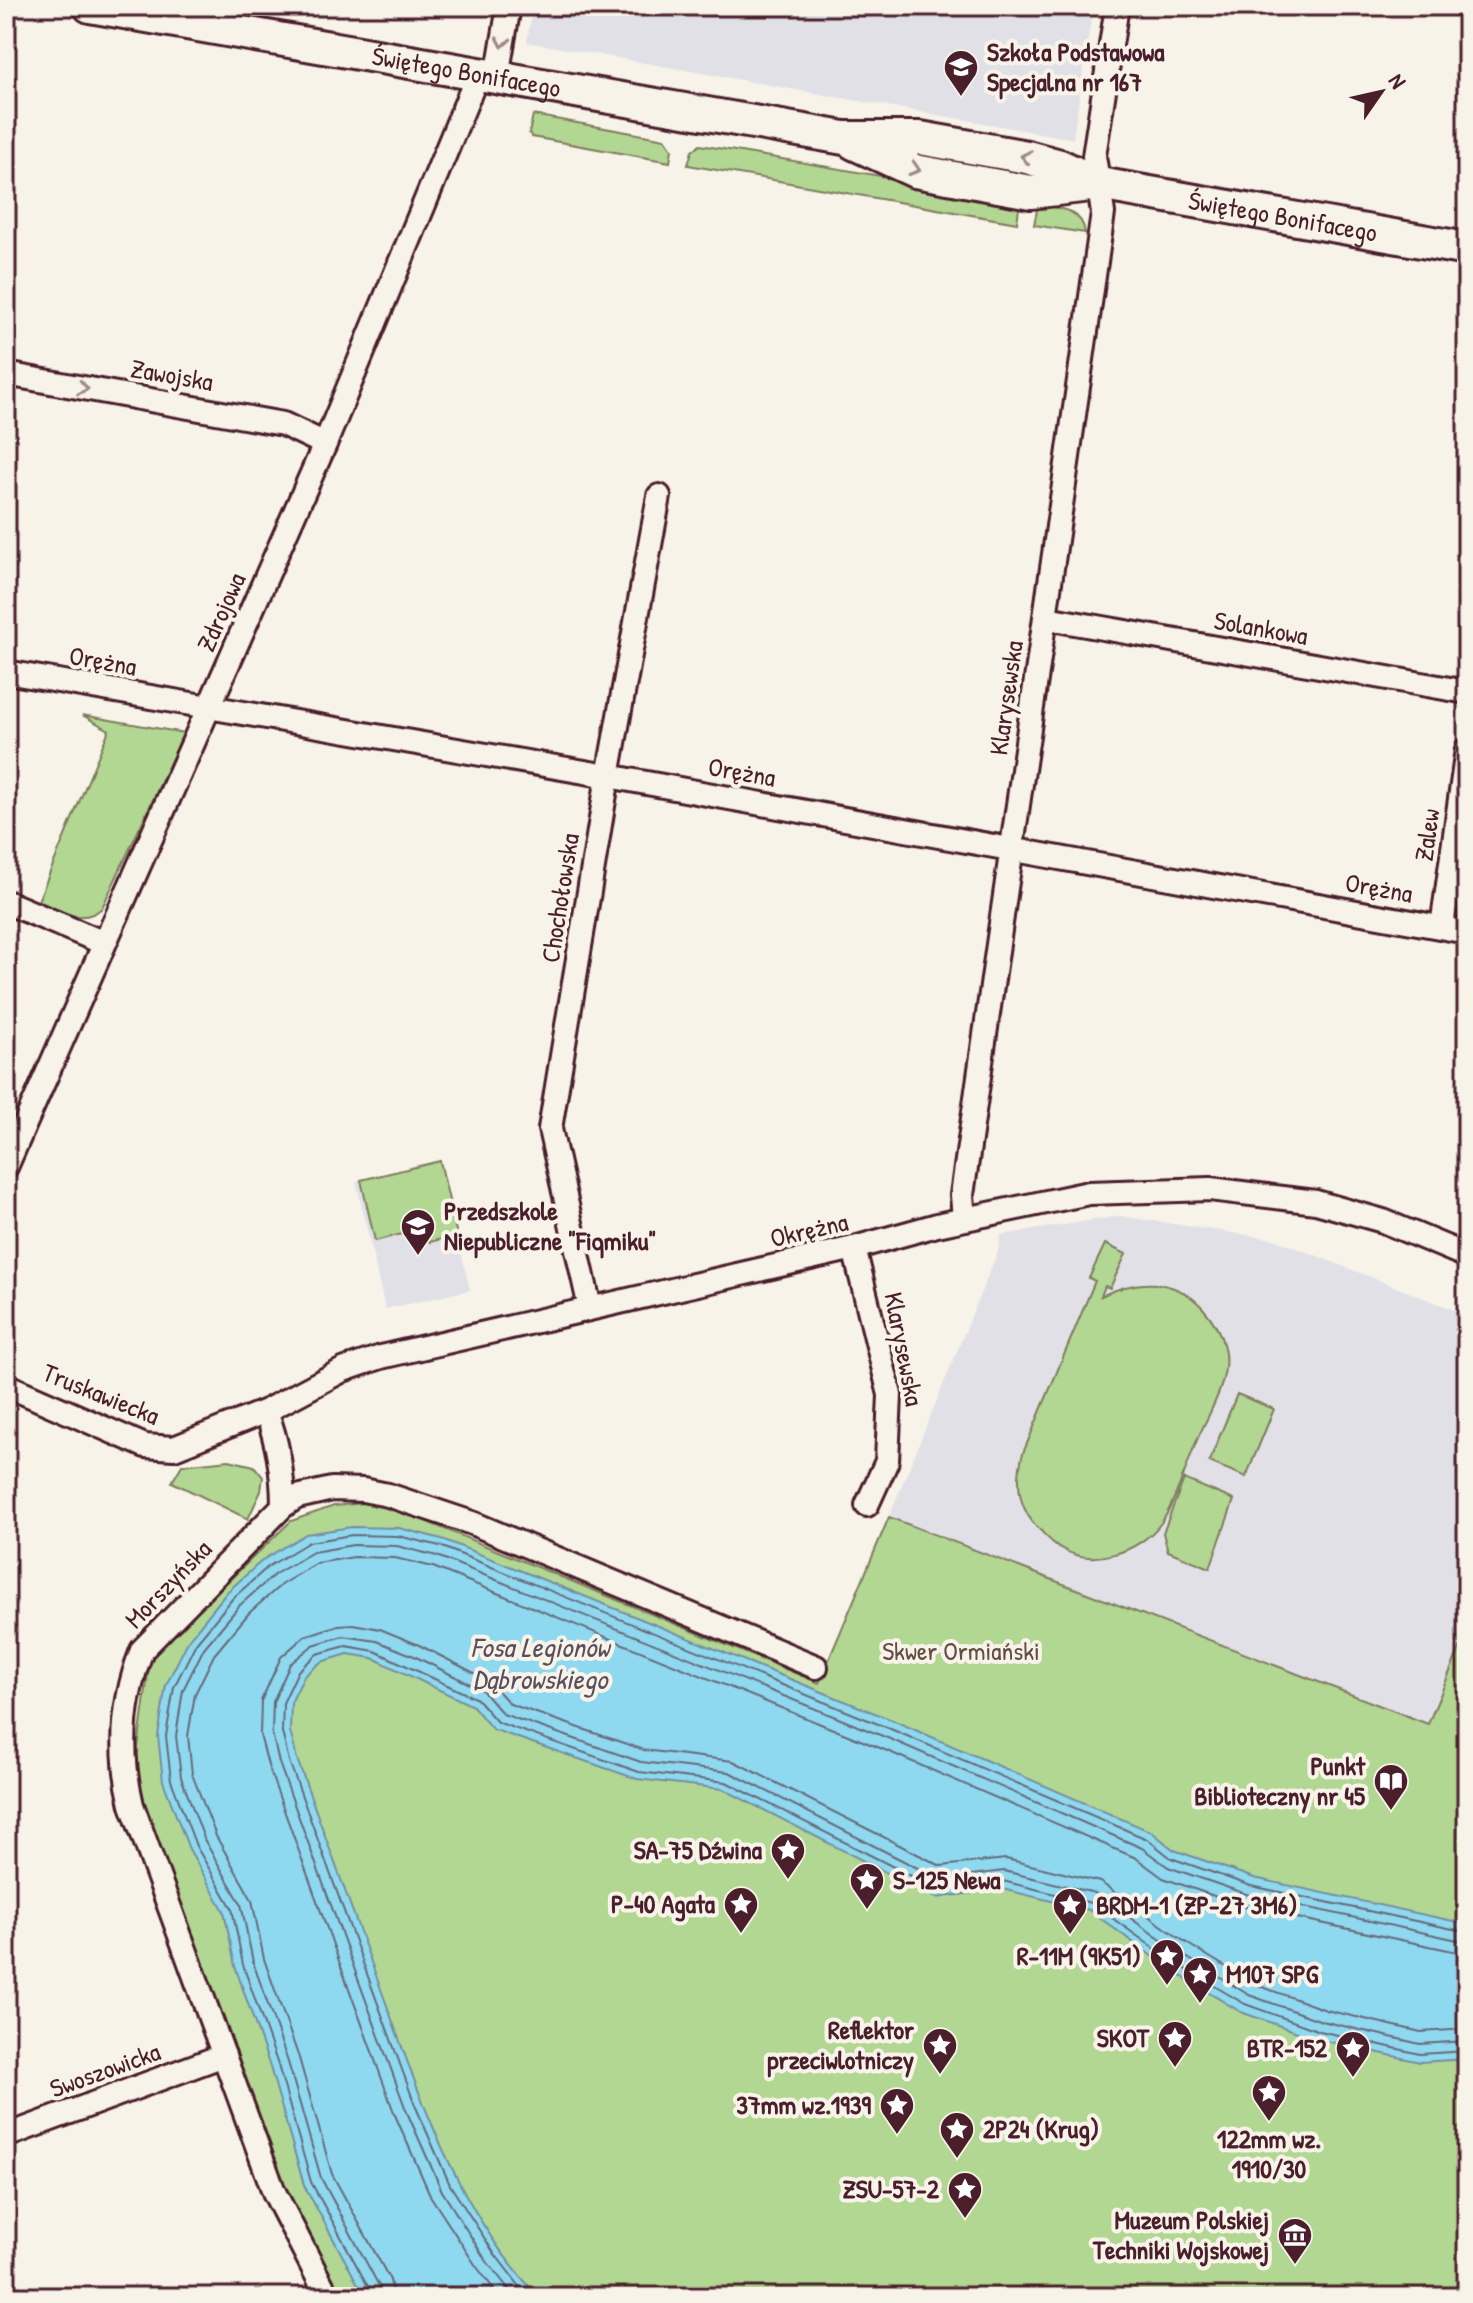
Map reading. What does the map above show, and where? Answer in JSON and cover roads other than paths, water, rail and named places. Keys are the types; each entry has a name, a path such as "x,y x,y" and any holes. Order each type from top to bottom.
{"street":[{"name":"Świętego Bonifacego","path":"90,6 844,138 920,138 1027,157 1060,166 1099,184 1467,249"},
{"name":"Zdrojowa","path":"6,1167 488,76 509,6"},
{"name":"Klarysewska","path":"964,1219 962,1195 1103,213 1094,156 1117,6"},
{"name":"Zawojska","path":"6,374 283,424 325,444"},
{"name":"Chochołowska","path":"590,1308 550,1129 608,776 659,496"},
{"name":"Solankowa","path":"1046,618 1467,692"},
{"name":"Orężna","path":"6,672 608,776 1467,932"},
{"name":"Zalew","path":"1442,927 1467,749"},
{"path":"6,902 104,943"},
{"name":"Okrężna","path":"266,1411 343,1370 381,1357 854,1248 964,1219 1089,1193 1210,1189 1316,1202 1383,1221 1467,1256"},
{"name":"Klarysewska","path":"854,1248 890,1395 887,1461 867,1505"},
{"name":"Truskawiecka","path":"6,1385 145,1446 174,1448 266,1411"},
{"path":"266,1411 277,1441 283,1474 283,1506"},
{"name":"Morszyńska","path":"328,2297 274,2192 132,1805 125,1775 123,1742 131,1677 142,1650 283,1506 297,1497 332,1489 388,1495 472,1523 816,1667"},
{"name":"Swoszowicka","path":"6,2136 224,2055"}],"water":[{"name":"Fosa Legionów Dąbrowskiego","path":"352,1527 399,1528 442,1539 897,1722 1152,1832 1174,1850 1254,1878 1467,1924 1467,2059 1420,2062 1317,2039 1241,2012 1171,1970 1089,1910 1002,1889 936,1898 723,1789 637,1779 492,1729 473,1706 373,1658 348,1654 321,1662 304,1676 291,1703 290,1731 297,1759 427,2113 464,2192 486,2229 539,2297 365,2297 304,2185 270,2067 235,1966 224,1911 189,1849 163,1781 158,1736 166,1685 189,1639 227,1592 264,1559 306,1534"}],"place":[{"name":"Szkoła Podstawowa Specjalna nr 167","path":"961,98"},
{"name":"Przedszkole Niepubliczne \"Fiqmiku\"","path":"418,1257"},
{"name":"Punkt Biblioteczny nr 45","path":"1391,1812"},
{"name":"SA-75 Dźwina","path":"788,1881"},
{"name":"S-125 Newa","path":"867,1911"},
{"name":"P-40 Agata","path":"741,1935"},
{"name":"BRDM-1 (ZP-27 3M6)","path":"1070,1936"},
{"name":"R-11M (9K51)","path":"1167,1987"},
{"name":"M107 SPG","path":"1200,2005"},
{"name":"SKOT","path":"1175,2069"},
{"name":"Reflektor przeciwlotniczy","path":"940,2076"},
{"name":"BTR-152","path":"1353,2079"},
{"name":"122mm wz. 1910/30","path":"1269,2123"},
{"name":"37mm wz.1939","path":"897,2136"},
{"name":"2P24 (Krug)","path":"957,2160"},
{"name":"ZSU-57-2","path":"965,2220"},
{"name":"Muzeum Polskiej Techniki Wojskowej","path":"1295,2266"}],"park label":[{"name":"Skwer Ormiański","path":"961,1651"}]}
